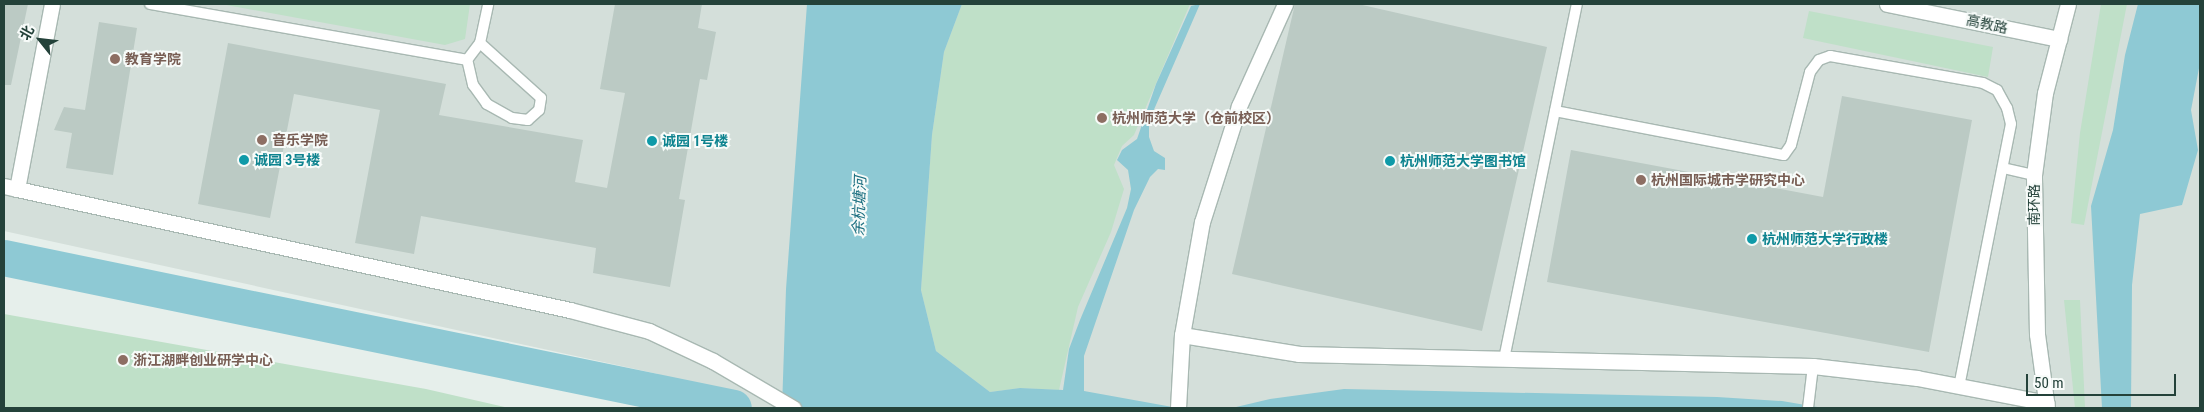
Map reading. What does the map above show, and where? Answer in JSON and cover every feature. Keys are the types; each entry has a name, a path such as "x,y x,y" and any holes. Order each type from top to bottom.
{"street":[{"path":"52,4 10,188 570,310 649,331 713,361 793,408"},
{"path":"1178,408 1182,335 1202,222 1239,106 1285,4"},
{"name":"高教路","path":"1887,4 2059,39"},
{"name":"南环路","path":"2047,406 2037,334 2034,175 2045,93 2068,4"},
{"path":"1182,335 1299,354 1813,366 1959,386 2047,406"}],"lane":[{"path":"150,4 467,60"},
{"path":"467,60 480,43 488,4"},
{"path":"1504,359 1577,4"},
{"path":"467,60 473,85 487,104 512,118 528,120 539,110 541,98 480,43"},
{"path":"1555,110 1784,155 1791,145 1810,72 1819,60 1830,56 1983,83 1997,90 2007,108 2011,124 1959,386"},
{"path":"2003,168 2034,175"},
{"path":"1808,408 1813,366"}],"shaded area":[{"name":"杭州师范大学（仓前校区）","path":"4,4 2200,4 2200,408 710,408 658,374 4,231"}],"green space":[{"path":"221,4 470,4 465,39 445,45"},
{"path":"962,4 1190,4 1134,135 1122,146 1114,165 1124,189 1111,232 1078,307 1059,390 1020,388 990,392 936,351 921,290 932,135 944,52"},
{"path":"2101,4 2127,4 2084,225 2071,223 2080,133"},
{"path":"1809,11 1993,47 1988,77 1803,38"},
{"path":"2064,300 2080,300 2085,408 2075,408"},
{"name":"浙江湖畔创业研学中心","path":"4,314 426,389 509,408 4,408"}],"water":[{"name":"余杭塘河","path":"807,4 962,4 944,52 932,135 921,290 936,351 990,392 1020,388 1063,390 1069,349 1127,208 1131,189 1128,170 1117,160 1122,150 1137,139 1156,84 1191,6 1200,4 1149,121 1149,137 1154,151 1165,158 1165,170 1158,169 1150,177 1134,210 1084,356 1084,391 1178,408 782,408 786,289"},
{"path":"2138,4 2200,4 2200,63 2191,110 2198,150 2182,205 2140,214 2132,285 2131,408 2102,408 2091,206 2113,130 2125,55"},
{"path":"1344,389 1717,397 1782,401 1823,408 1232,408 1270,399"}],"building":[{"path":"4,4 28,4 11,85 4,85"},
{"path":"615,4 702,4 698,28 716,32 707,80 700,79 679,199 685,200 670,287 593,273 596,248 421,216 414,254 355,243 380,110 294,94 270,218 198,204 228,43 446,84 439,115 583,140 575,182 607,188 625,93 600,89"},
{"name":"杭州师范大学图书馆","path":"1295,4 1358,4 1547,47 1482,331 1232,274"},
{"path":"99,22 137,28 113,175 66,168 72,133 54,130 64,107 85,110"},
{"name":"杭州师范大学行政楼","path":"1842,96 1972,120 1929,352 1547,282 1571,150 1823,197"}],"waterway":[{"path":"4,258 734,408"}],"place":[{"name":"教育学院","path":"115,59"},
{"name":"杭州师范大学（仓前校区）","path":"1102,118"},
{"name":"音乐学院","path":"262,140"},
{"name":"诚园 1号楼","path":"652,141"},
{"name":"诚园 3号楼","path":"244,160"},
{"name":"杭州师范大学图书馆","path":"1390,161"},
{"name":"杭州国际城市学研究中心","path":"1641,180"},
{"name":"杭州师范大学行政楼","path":"1752,239"},
{"name":"浙江湖畔创业研学中心","path":"123,360"}]}
